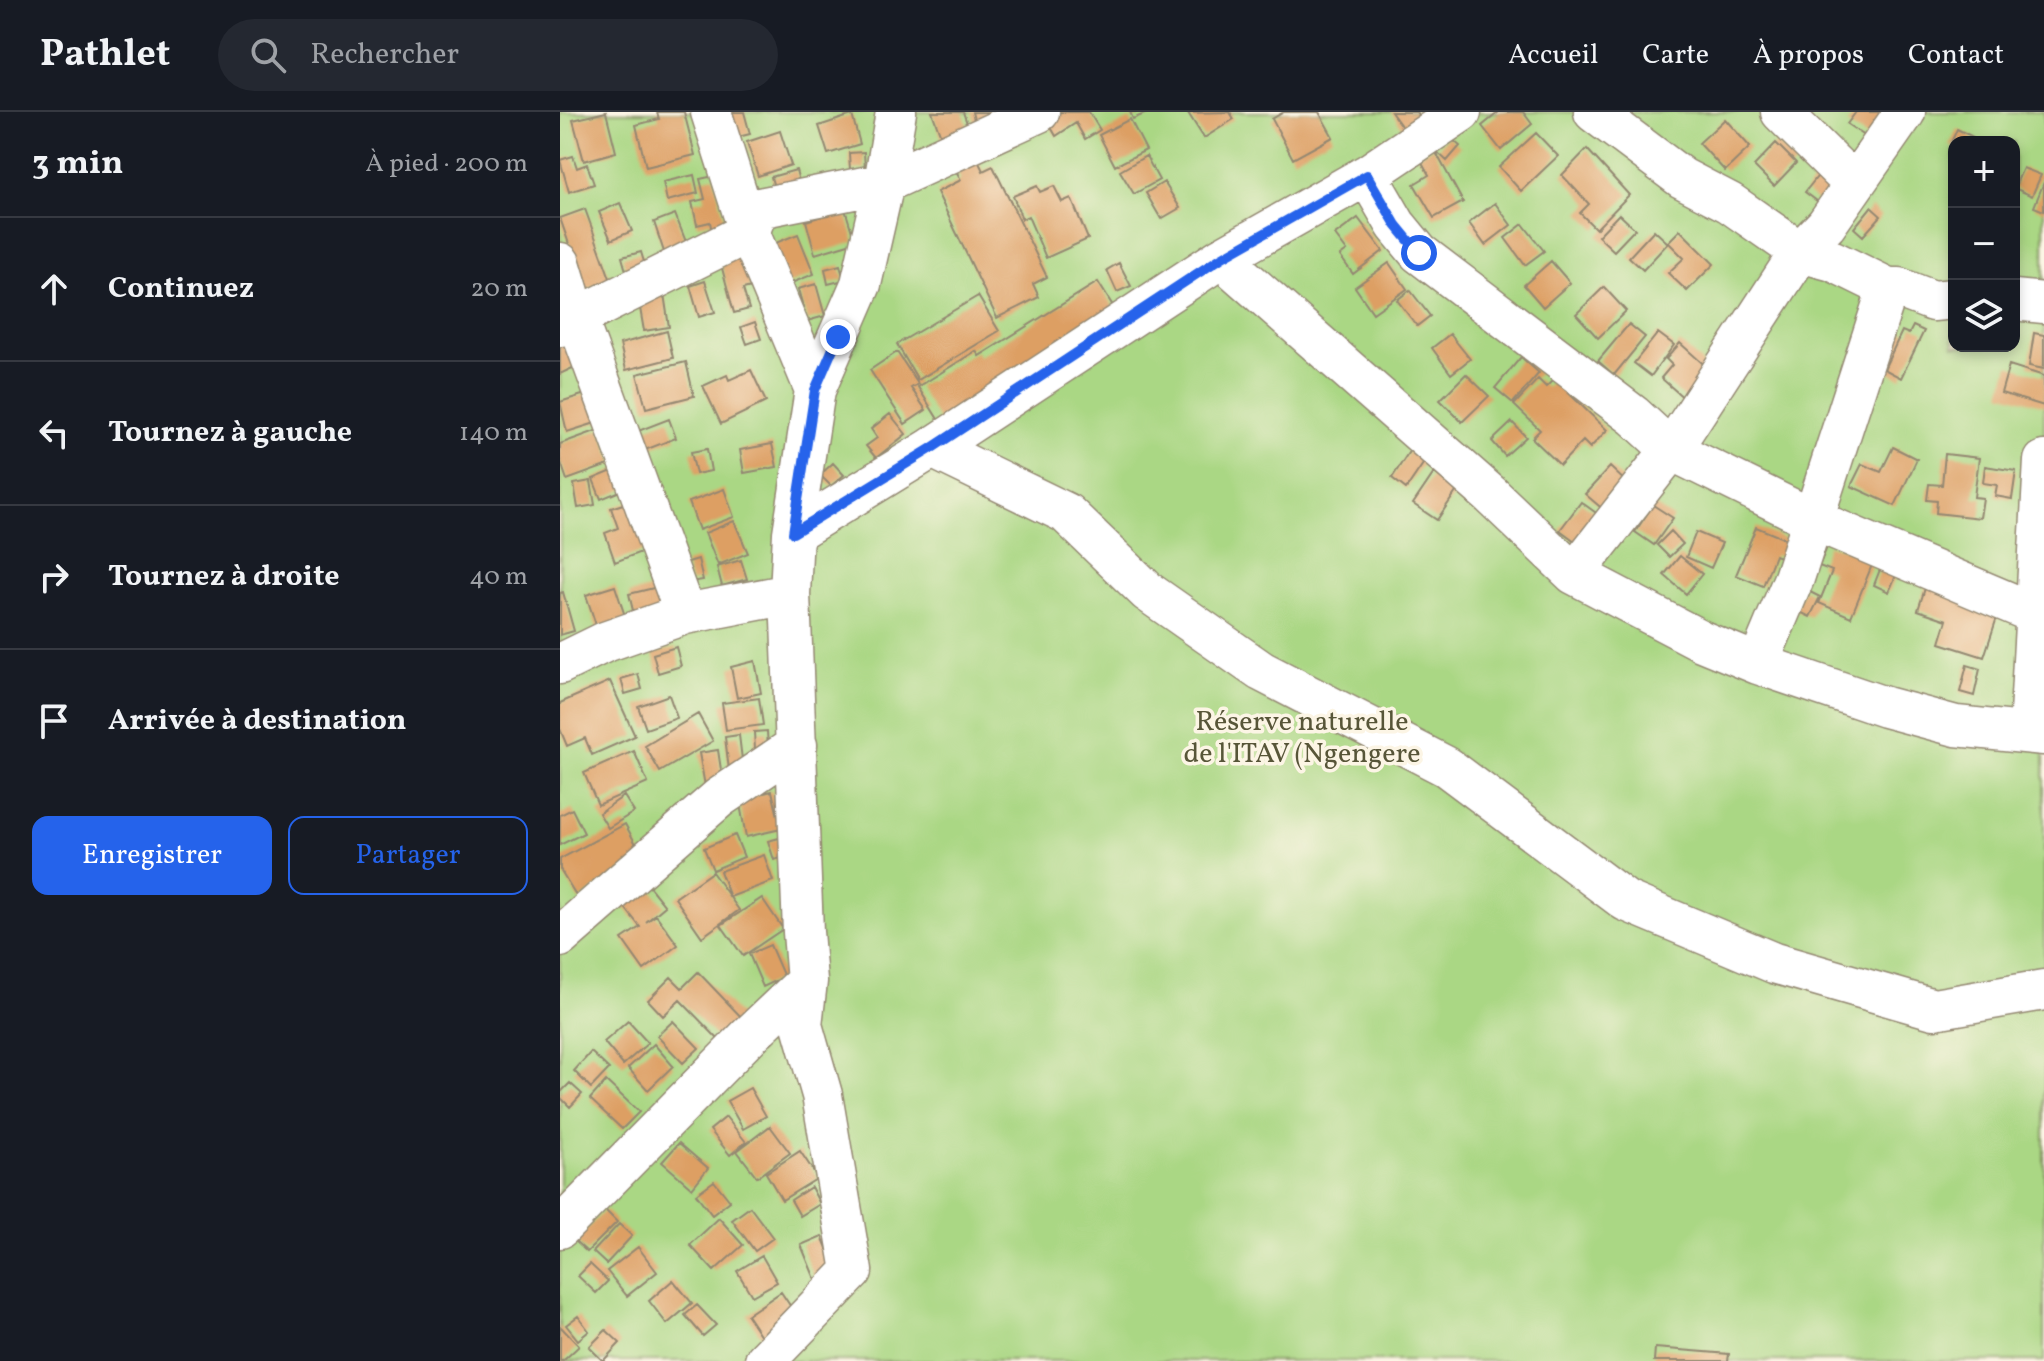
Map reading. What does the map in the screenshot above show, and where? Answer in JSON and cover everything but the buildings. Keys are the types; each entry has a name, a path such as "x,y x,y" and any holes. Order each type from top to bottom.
{"street":[{"path":"711,112 749,232 815,390"},
{"path":"765,1361 852,1271 822,1095 802,1025 807,981 790,594 793,533 815,390 861,284 896,112"},
{"path":"568,322 749,232 759,208 884,183 1039,112"},
{"path":"793,533 932,448 1221,258 1367,175 1461,112"},
{"path":"1594,112 1682,178 1730,203 1800,252 1833,261 1888,288 1899,288 1933,301 1948,300"},
{"path":"1781,112 1854,184"},
{"path":"1574,574 1671,450 1800,252 1826,225 1905,112"},
{"path":"1367,175 1396,225 1419,253 1634,416 1671,450 1814,520 2036,614"},
{"path":"1221,258 1491,495 1574,574 1702,641 1758,664 1885,707 1956,726 2036,734 2036,614 2044,461"},
{"path":"560,263 568,322 685,614"},
{"path":"1758,664 1794,578 1888,288"},
{"path":"2020,301 2044,303"},
{"path":"932,448 1066,513 1148,592 1261,671 1447,767 1626,901 1774,963 1934,1009 2044,990"},
{"path":"560,664 605,642 685,614 790,594"},
{"path":"560,937 719,798 797,745"},
{"path":"560,1228 807,981"}],"green space":[{"name":"Réserve naturelle de l'ITAV (Ngengere","path":"560,112 2044,112 2044,1361 560,1361"}],"route":[{"path":"838,337 815,390 793,533 932,448 1221,258 1367,175 1396,225 1419,253"}]}
